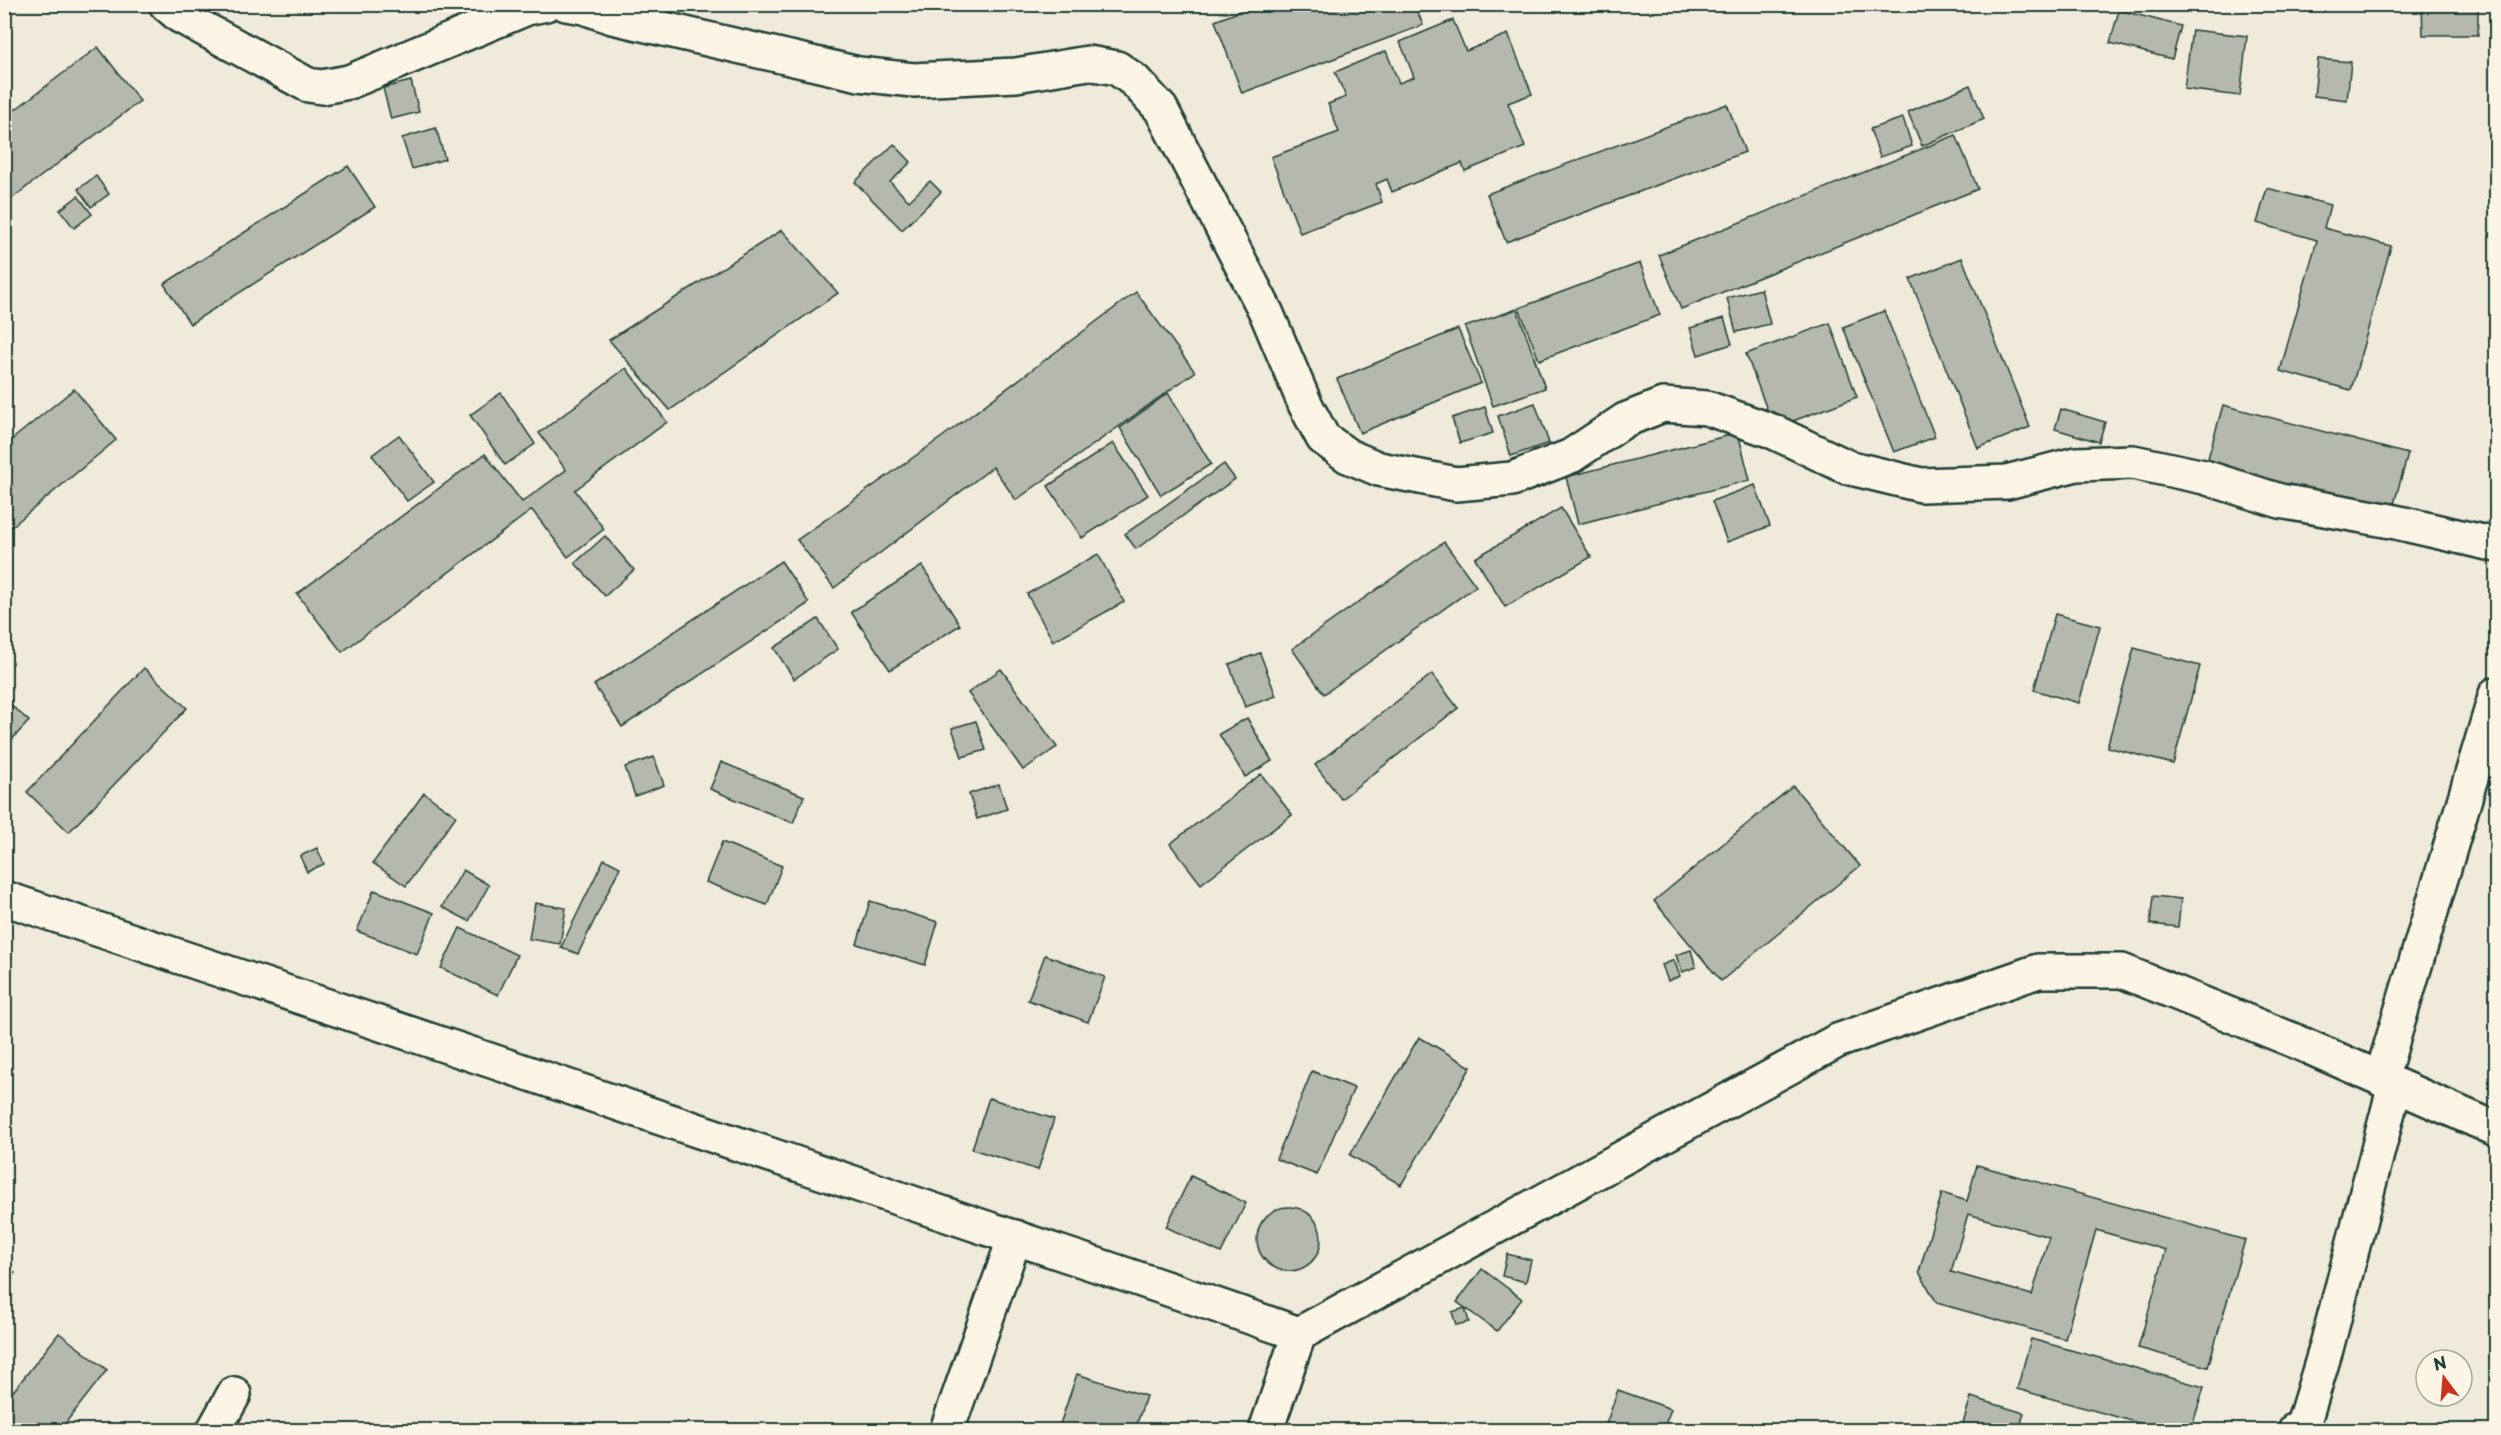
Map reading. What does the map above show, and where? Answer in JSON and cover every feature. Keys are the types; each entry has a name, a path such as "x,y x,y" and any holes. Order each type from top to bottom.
{"street":[{"path":"166,4 180,16 243,51 308,84 322,87 349,82 527,8 546,4"},
{"path":"566,4 584,7 612,17 859,74 902,79 985,77 1088,63 1117,68 1135,81 1161,109 1221,230 1266,312 1305,404 1323,438 1348,456 1379,470 1456,484 1512,479 1571,456 1625,420 1663,405 1707,408 1772,431 1847,467 1921,485 2007,482 2076,464 2133,462 2204,477 2280,501 2391,521 2496,545"},
{"path":"2301,1429 2329,1338 2388,1082 2496,694"},
{"path":"4,898 418,1034 876,1191 1147,1280 1299,1334"},
{"path":"1266,1431 1299,1334 1837,1041 2038,970 2122,971 2295,1041 2496,1129"},
{"path":"947,1431 1015,1236"},
{"path":"214,1431 234,1394"}],"building":[{"path":"1258,4 1425,4 1416,8 1423,25 1242,93 1215,21"},
{"path":"2422,4 2478,4 2478,35 2423,35"},
{"path":"2119,10 2181,26 2172,59 2110,43"},
{"path":"1453,20 1466,51 1508,34 1532,94 1508,103 1525,147 1465,171 1462,163 1392,192 1387,179 1376,184 1382,202 1300,233 1271,157 1339,132 1328,104 1346,97 1335,72 1386,51 1399,83 1414,77 1400,42"},
{"path":"2192,30 2247,36 2240,96 2184,89"},
{"path":"98,47 140,101 11,199 4,190 4,118"},
{"path":"2318,59 2351,62 2347,100 2314,96"},
{"path":"411,81 419,112 391,119 383,88"},
{"path":"1970,85 1984,119 1922,146 1908,112"},
{"path":"1727,104 1745,152 1506,242 1487,194"},
{"path":"1903,118 1912,146 1880,157 1870,129"},
{"path":"436,128 445,159 412,169 402,138"},
{"path":"1956,135 1978,189 1681,309 1659,255"},
{"path":"894,144 911,162 890,182 909,201 930,181 941,192 902,230 855,182"},
{"path":"348,166 375,207 190,324 164,284"},
{"path":"96,176 109,194 91,207 78,189"},
{"path":"2267,188 2330,205 2324,228 2391,246 2351,390 2280,371 2317,240 2257,223"},
{"path":"78,196 92,214 74,228 60,210"},
{"path":"782,230 838,293 670,410 609,340"},
{"path":"1962,258 2030,427 1978,448 1910,279"},
{"path":"1640,263 1660,315 1539,360 1519,308"},
{"path":"1761,289 1770,324 1736,332 1727,298"},
{"path":"1136,292 1195,372 1016,500 993,467 834,588 797,540 942,437"},
{"path":"1517,309 1545,388 1493,406 1465,327"},
{"path":"1884,311 1935,437 1894,452 1843,327"},
{"path":"1724,318 1732,344 1698,355 1690,328"},
{"path":"1830,323 1857,397 1774,428 1746,354"},
{"path":"1458,329 1481,383 1360,433 1337,379"},
{"path":"626,368 667,422 575,490 604,529 568,557 532,510 342,652 297,594 485,454 522,502 566,470 539,433"},
{"path":"74,389 116,440 4,533 4,446"},
{"path":"501,393 535,444 505,465 470,415"},
{"path":"1168,393 1211,464 1161,495 1120,428"},
{"path":"1535,403 1549,443 1511,456 1498,416"},
{"path":"2223,405 2408,454 2390,518 2205,469"},
{"path":"1485,407 1493,433 1460,443 1452,418"},
{"path":"2061,409 2105,422 2099,442 2055,429"},
{"path":"1738,433 1750,480 1578,524 1566,477"},
{"path":"399,435 434,482 407,501 372,455"},
{"path":"1113,443 1148,495 1082,538 1048,486"},
{"path":"1224,464 1235,479 1136,549 1125,534"},
{"path":"1755,485 1770,526 1727,542 1712,501"},
{"path":"1561,508 1591,557 1505,607 1475,558"},
{"path":"605,536 634,570 605,596 575,563"},
{"path":"1444,542 1476,586 1324,694 1292,649"},
{"path":"1098,554 1124,602 1053,641 1027,594"},
{"path":"781,561 809,603 622,727 594,685"},
{"path":"922,566 960,625 890,670 851,612"},
{"path":"2055,614 2100,626 2079,703 2034,690"},
{"path":"818,619 838,649 794,679 774,648"},
{"path":"2134,648 2200,666 2173,764 2107,747"},
{"path":"1260,653 1276,696 1245,707 1229,664"},
{"path":"144,668 187,708 69,832 27,792"},
{"path":"1001,669 1057,747 1023,770 968,693"},
{"path":"1432,674 1458,708 1341,799 1315,765"},
{"path":"4,699 29,721 4,748"},
{"path":"1247,718 1272,761 1245,777 1219,734"},
{"path":"976,721 986,750 962,757 952,728"},
{"path":"654,757 664,785 635,796 625,767"},
{"path":"721,762 804,796 793,823 710,789"},
{"path":"1261,774 1292,815 1201,884 1170,844"},
{"path":"999,784 1007,809 977,819 969,794"},
{"path":"1793,786 1860,866 1721,981 1654,901"},
{"path":"424,793 456,816 406,886 373,863"},
{"path":"722,842 782,866 767,905 706,882"},
{"path":"317,848 324,864 307,872 300,856"},
{"path":"604,859 620,867 578,954 561,947"},
{"path":"463,870 489,885 469,921 442,907"},
{"path":"374,890 434,913 417,954 357,931"},
{"path":"2153,896 2181,899 2178,927 2150,924"},
{"path":"870,901 938,922 925,965 857,944"},
{"path":"535,903 566,908 560,944 529,939"},
{"path":"460,928 517,955 498,995 441,968"},
{"path":"1691,950 1696,967 1682,972 1676,955"},
{"path":"1045,955 1105,977 1088,1022 1028,1000"},
{"path":"1674,960 1680,976 1668,981 1662,965"},
{"path":"1419,1037 1471,1067 1401,1185 1350,1155"},
{"path":"1312,1071 1354,1088 1317,1175 1276,1159"},
{"path":"989,1098 1054,1119 1038,1170 972,1149"},
{"path":"1977,1165 2245,1240 2208,1367 2138,1348 2166,1250 2096,1230 2065,1339 1937,1303 1919,1272 1942,1193 1967,1201","holes":["1968,1214 2049,1237 2032,1295 1951,1272"]},
{"path":"1191,1176 1246,1203 1221,1253 1166,1227"},
{"path":"1283,1207 1295,1207 1312,1216 1319,1227 1321,1239 1319,1251 1312,1262 1295,1271 1283,1271 1271,1266 1262,1257 1257,1245 1257,1233 1262,1221 1271,1212"},
{"path":"1507,1254 1531,1260 1526,1282 1502,1276"},
{"path":"4,1261 15,1273 4,1281"},
{"path":"1482,1269 1522,1299 1497,1331 1457,1302"},
{"path":"1465,1308 1469,1322 1456,1325 1452,1312"},
{"path":"59,1333 107,1370 60,1430 4,1430 4,1403"},
{"path":"2031,1339 2204,1387 2191,1430 2164,1430 2017,1389"},
{"path":"1077,1374 1146,1396 1135,1430 1058,1430"},
{"path":"1618,1390 1671,1409 1663,1430 1604,1430"},
{"path":"1971,1397 2024,1413 2019,1430 1961,1430"}]}
